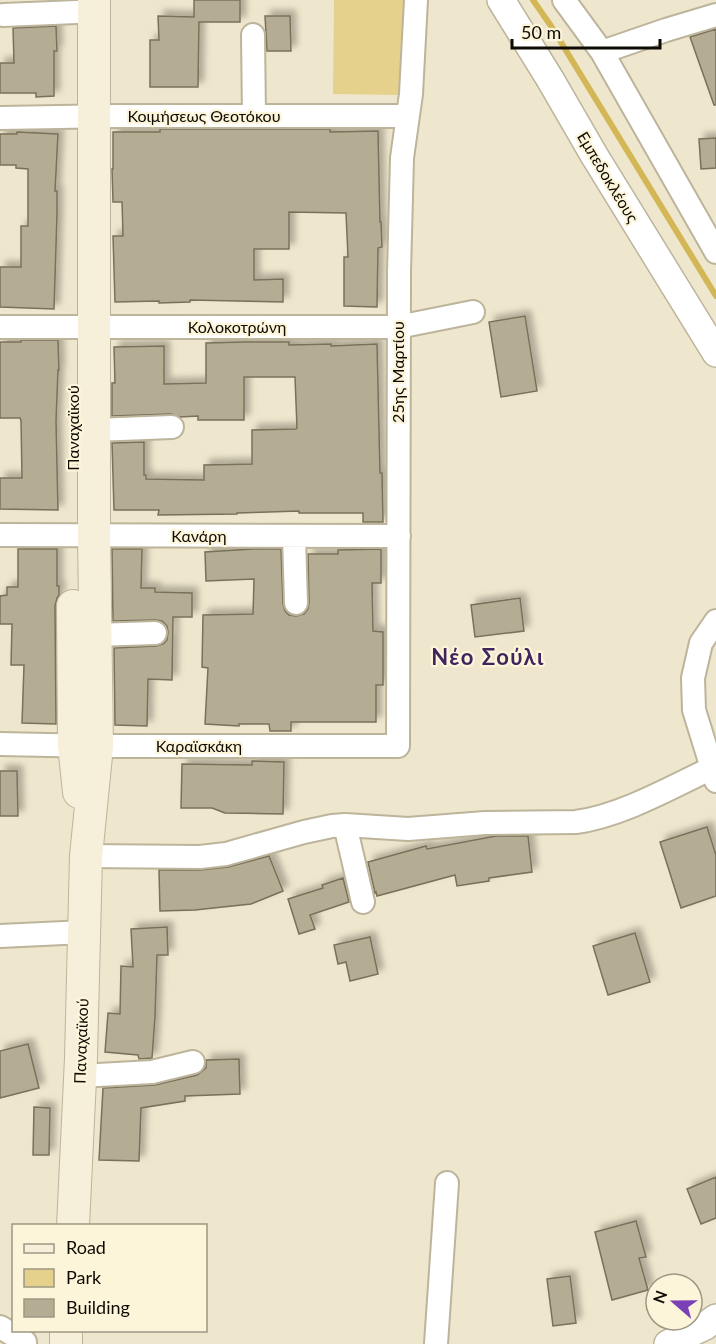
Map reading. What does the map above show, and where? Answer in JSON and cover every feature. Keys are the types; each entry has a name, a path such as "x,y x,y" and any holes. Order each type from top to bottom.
{"main road":[{"name":"Παναχαϊκού","path":"73,1224 86,856 82,4"},
{"name":"Παναχαϊκού","path":"84,326 94,430 84,536 95,635 85,745"}],"street":[{"name":"25ης Μαρτίου","path":"398,746 398,327 401,187 404,135 412,83 416,0"},
{"name":"Εμπεδοκλέους","path":"501,0 716,353"},
{"path":"564,0 602,52 716,252"},
{"path":"3,15 82,4"},
{"path":"602,52 716,15"},
{"path":"253,34 254,116"},
{"name":"Κοιμήσεως Θεοτόκου","path":"0,118 407,116"},
{"name":"Κολοκοτρώνη","path":"0,327 398,327 473,312"},
{"path":"94,430 171,427"},
{"name":"Κανάρη","path":"0,535 399,536"},
{"path":"294,536 296,603"},
{"path":"86,856 200,857 226,854 332,826 408,829 485,823 576,822 620,811 714,775 694,710 693,678 701,643 716,621"},
{"path":"95,635 155,633"},
{"name":"Καραϊσκάκη","path":"0,744 398,746"},
{"path":"345,825 363,902"},
{"path":"0,936 85,932"},
{"path":"80,1076 152,1072 193,1062"},
{"path":"436,1344 447,1183"},
{"path":"668,1344 716,1318"},
{"path":"0,1328 25,1344"}],"green space":[{"path":"334,0 404,0 403,95 333,94"}],"building":[{"path":"194,0 240,0 240,22 199,22 198,87 150,87 150,40 159,40 158,16 194,17"},
{"path":"265,16 290,16 291,51 267,51"},
{"path":"56,26 54,96 36,97 36,93 0,93 0,63 14,63 13,28"},
{"path":"716,29 716,105 714,105 690,37"},
{"path":"160,129 378,131 382,247 378,248 377,307 344,306 344,257 348,257 346,213 289,212 289,249 254,249 254,280 283,279 283,302 190,300 190,302 159,303 159,301 115,302 113,236 123,236 122,202 113,202 113,132 160,132"},
{"path":"17,132 58,134 54,309 0,307 0,267 21,267 21,226 28,226 28,169 16,168 16,165 0,165 0,134 17,134"},
{"path":"716,138 716,168 701,169 699,139"},
{"path":"525,316 537,391 501,397 489,322"},
{"path":"21,340 58,340 56,421 58,510 0,509 0,478 22,478 20,418 0,418 0,342 21,342"},
{"path":"289,342 289,345 331,344 331,346 377,344 383,522 363,522 363,513 299,513 299,511 158,515 159,510 114,510 112,443 144,442 146,479 204,480 204,465 252,464 252,430 297,428 295,377 244,377 244,420 198,420 198,416 180,417 171,414 112,416 112,383 115,383 114,347 164,346 164,384 206,383 206,343"},
{"path":"18,549 57,549 59,595 55,606 56,724 22,723 24,665 11,665 12,624 0,624 0,596 7,595 7,587 18,587"},
{"path":"112,549 142,549 141,588 155,588 155,592 192,593 192,617 173,617 172,680 148,679 147,726 115,725 114,648 163,644 167,640 167,626 162,621 155,620 113,621"},
{"path":"281,549 283,604 289,615 296,616 304,614 308,609 308,554 338,554 338,550 381,549 381,583 372,583 373,631 383,632 383,685 376,685 376,722 291,722 291,731 270,731 269,724 239,724 239,726 205,724 208,668 202,667 203,615 253,614 254,579 206,581 205,552"},
{"path":"520,598 524,631 475,637 471,605"},
{"path":"252,761 284,762 283,814 225,813 212,808 181,808 182,764 252,765"},
{"path":"0,771 17,771 18,816 0,816"},
{"path":"707,827 716,855 716,896 681,908 660,842"},
{"path":"496,836 528,836 532,872 489,878 489,881 457,886 455,875 377,896 375,893 368,862 426,846 427,849"},
{"path":"269,856 283,891 251,904 160,911 159,870 228,867"},
{"path":"343,878 349,902 310,915 315,929 299,934 288,899 323,888 322,885"},
{"path":"167,927 168,955 157,955 152,1058 139,1059 138,1055 105,1052 108,1013 120,1014 121,966 133,967 131,929"},
{"path":"635,933 650,982 608,995 593,946"},
{"path":"370,937 378,974 350,981 346,962 338,964 334,945"},
{"path":"28,1044 39,1088 0,1098 0,1051"},
{"path":"239,1059 240,1094 185,1096 185,1101 141,1108 139,1161 99,1160 103,1088 155,1085 197,1075 206,1068 206,1060"},
{"path":"34,1107 50,1108 49,1155 33,1155"},
{"path":"716,1177 716,1218 701,1224 687,1189"},
{"path":"636,1221 646,1257 639,1258 644,1276 644,1291 612,1300 595,1232"},
{"path":"570,1276 576,1323 553,1326 547,1279"}],"waterway":[{"path":"533,0 716,296"}],"district":[{"name":"Νέο Σούλι","path":"488,657"}]}
